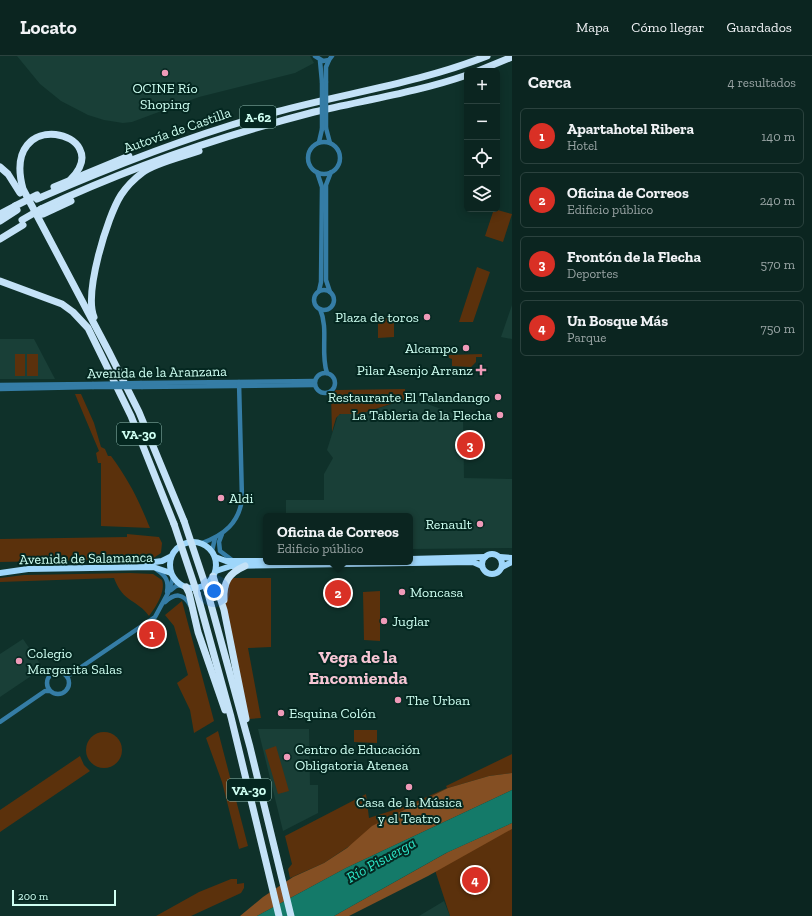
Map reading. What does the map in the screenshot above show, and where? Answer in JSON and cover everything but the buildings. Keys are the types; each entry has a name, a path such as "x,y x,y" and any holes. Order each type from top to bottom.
{"highway":[{"name":"Autovía de Castilla","path":"0,221 16,208 37,197 174,144 250,119 314,102 433,74 487,56"},
{"path":"485,68 512,57"},
{"name":"Autovía de Castilla","path":"0,233 114,178 176,154 316,112 437,84 464,76"},
{"path":"42,212 144,171 316,112"},
{"path":"37,197 71,179 168,142 233,122 250,119"},
{"path":"71,179 78,170 81,159 77,147 66,138 54,134 43,134 30,140 22,149 18,167 23,189 109,352"},
{"path":"0,168 8,174 24,199 98,346"},
{"path":"109,352 93,314 91,296 92,282 109,224 117,203 131,183 144,171"},
{"path":"0,214 16,208"},
{"path":"0,239 22,222"},
{"path":"0,281 46,296 68,307 82,320 98,346"},
{"name":"VA-30","path":"98,346 144,446 174,524 197,593 229,717 237,742 279,916"},
{"name":"VA-30","path":"109,352 153,444 184,521 207,590 244,716 250,747 291,916"},
{"path":"229,717 198,632 189,593 172,576 169,566 170,558 174,550 180,545 194,541 202,543 213,554 226,561 263,561"},
{"path":"213,554 214,573 224,610 244,716"},
{"path":"413,559 485,557 494,554 500,557 512,558"},
{"path":"482,566 485,557"},
{"path":"500,557 502,567"},
{"name":"Avenida de Salamanca","path":"0,569 28,566 154,563 170,558"},
{"path":"413,563 473,562 482,566 486,572 491,574 499,571 502,567 512,562"},
{"path":"183,586 192,588 204,585 214,573 223,567 301,565"},
{"path":"224,610 224,588 226,581 236,570 244,566"},
{"name":"Avenida de Salamanca","path":"0,573 28,569 152,567 172,576"}],"street":[{"path":"315,56 320,61 324,82"},
{"path":"320,61 330,58"},
{"path":"320,142 324,129 324,82 326,67 330,58"},
{"path":"324,129 330,143"},
{"path":"324,318 334,300 326,280 326,185 331,172 337,166 340,157 337,148 330,143 320,142 312,147 308,154 309,162 317,172 322,187 321,282 319,291 315,295 314,300 315,305 320,309 324,318 325,373"},
{"path":"317,172 331,172"},
{"path":"319,291 330,292"},
{"path":"320,309 328,309"},
{"path":"325,373 332,376 334,381 331,390 322,392 318,390 315,383 317,377 325,373"},
{"name":"Avenida de la Aranzana","path":"0,389 141,385 315,383"},
{"path":"202,543 222,534 236,520 241,506 240,384"},
{"name":"Avenida de la Aranzana","path":"0,385 93,386"},
{"path":"222,534 219,547 220,551 234,561"},
{"path":"213,554 215,538"},
{"path":"125,567 157,570 162,573 168,583 164,602"},
{"path":"69,676 155,617 168,593 172,576"},
{"path":"168,593 176,586 183,586"},
{"path":"164,602 174,595 180,595 186,598 191,606"},
{"path":"47,690 47,679 54,672 62,672 69,676"},
{"path":"47,690 58,694 63,693 69,687 69,676"},
{"path":"0,722 47,690"}],"shaded area":[{"path":"17,56 310,56 314,63 295,73 199,97 132,122 123,123 104,120 88,115 61,101 40,84"},
{"path":"500,211 512,214 503,242 485,236 493,212 500,212"},
{"path":"477,267 490,272 473,322 459,322"},
{"path":"512,305 512,339 501,337"},
{"path":"378,318 394,318 394,337 378,338"},
{"path":"0,339 34,339 55,379 0,379"},
{"path":"15,354 25,354 25,376 15,376"},
{"path":"27,354 38,354 38,376 27,376"},
{"path":"482,354 482,357 476,357 476,362 471,367 452,366 452,359 449,358 448,355"},
{"path":"405,389 406,399 360,414 340,414 336,418 332,432 331,395 336,390"},
{"path":"75,394 81,394 94,423 101,447 105,449 108,456 111,456 118,465 129,483 150,528 101,526 101,463 98,463 96,453 99,451"},
{"path":"411,398 463,417 464,478 512,479 512,548 413,549 413,513 286,513 286,500 324,500 324,474 333,458 327,450 338,415 344,413 360,414"},
{"path":"127,534 159,537 162,543 161,553 152,559 0,562 0,539 127,537"},
{"path":"153,574 162,580 163,589 157,604 149,616 140,606 126,597 114,578 0,582 0,578 24,575"},
{"path":"229,578 271,578 271,647 248,648 261,718 249,719 226,610 224,594"},
{"path":"380,591 380,641 364,640 363,592"},
{"path":"182,601 214,721 194,733 190,710 177,683 188,675 174,626 165,615"},
{"name":"Colegio Margarita Salas","path":"23,639 43,668 0,697 0,654"},
{"name":"Centro de Educación Obligatoria Atenea","path":"258,729 309,729 310,785 318,785 318,813 283,831"},
{"path":"354,730 377,730 377,743 354,742"},
{"path":"218,731 248,846 239,849 222,782 206,738"},
{"path":"107,732 117,737 121,743 121,757 117,763 111,767 101,768 91,763 87,757 86,747 91,737 97,733"},
{"path":"276,746 289,791 278,794 265,750"},
{"path":"512,754 512,773 489,776 448,788 402,811 324,863 290,878 288,869 292,864 285,836 366,794 369,818 406,806 447,788 446,786"},
{"path":"80,756 84,765 90,771 0,832 0,810"},
{"path":"512,773 512,790 346,868 257,916 240,916 263,897 293,877 324,863 347,848 372,826 448,788 489,776"},
{"path":"512,823 512,916 450,916 432,861"},
{"path":"512,823 512,829 428,876 349,916 334,916 448,852"},
{"path":"231,879 237,879 237,884 244,883 244,888 241,893 191,916 156,916 199,892"},
{"path":"444,901 450,916 419,916"}],"water":[{"name":"Río Pisuerga","path":"512,790 512,823 446,853 334,916 257,916 346,868"}],"place":[{"name":"OCINE Río Shoping","path":"165,73"},
{"name":"Plaza de toros","path":"427,317"},
{"name":"Alcampo","path":"466,348"},
{"name":"Pilar Asenjo Arranz","path":"481,370"},
{"name":"Restaurante El Talandango","path":"498,397"},
{"name":"La Tableria de la Flecha","path":"500,415"},
{"name":"Frontón de la Flecha","path":"470,445"},
{"name":"Aldi","path":"221,498"},
{"name":"Renault","path":"480,524"},
{"name":"Moncasa","path":"402,592"},
{"name":"Oficina de Correos","path":"338,593"},
{"name":"Juglar","path":"384,621"},
{"name":"Apartahotel Ribera","path":"152,634"},
{"name":"Colegio Margarita Salas","path":"19,661"},
{"name":"The Urban","path":"398,700"},
{"name":"Esquina Colón","path":"281,713"},
{"name":"Centro de Educación Obligatoria Atenea","path":"287,757"},
{"name":"Casa de la Música y el Teatro","path":"409,787"},
{"name":"Un Bosque Más","path":"475,880"}],"district":[{"name":"Vega de la Encomienda","path":"358,667"}]}
